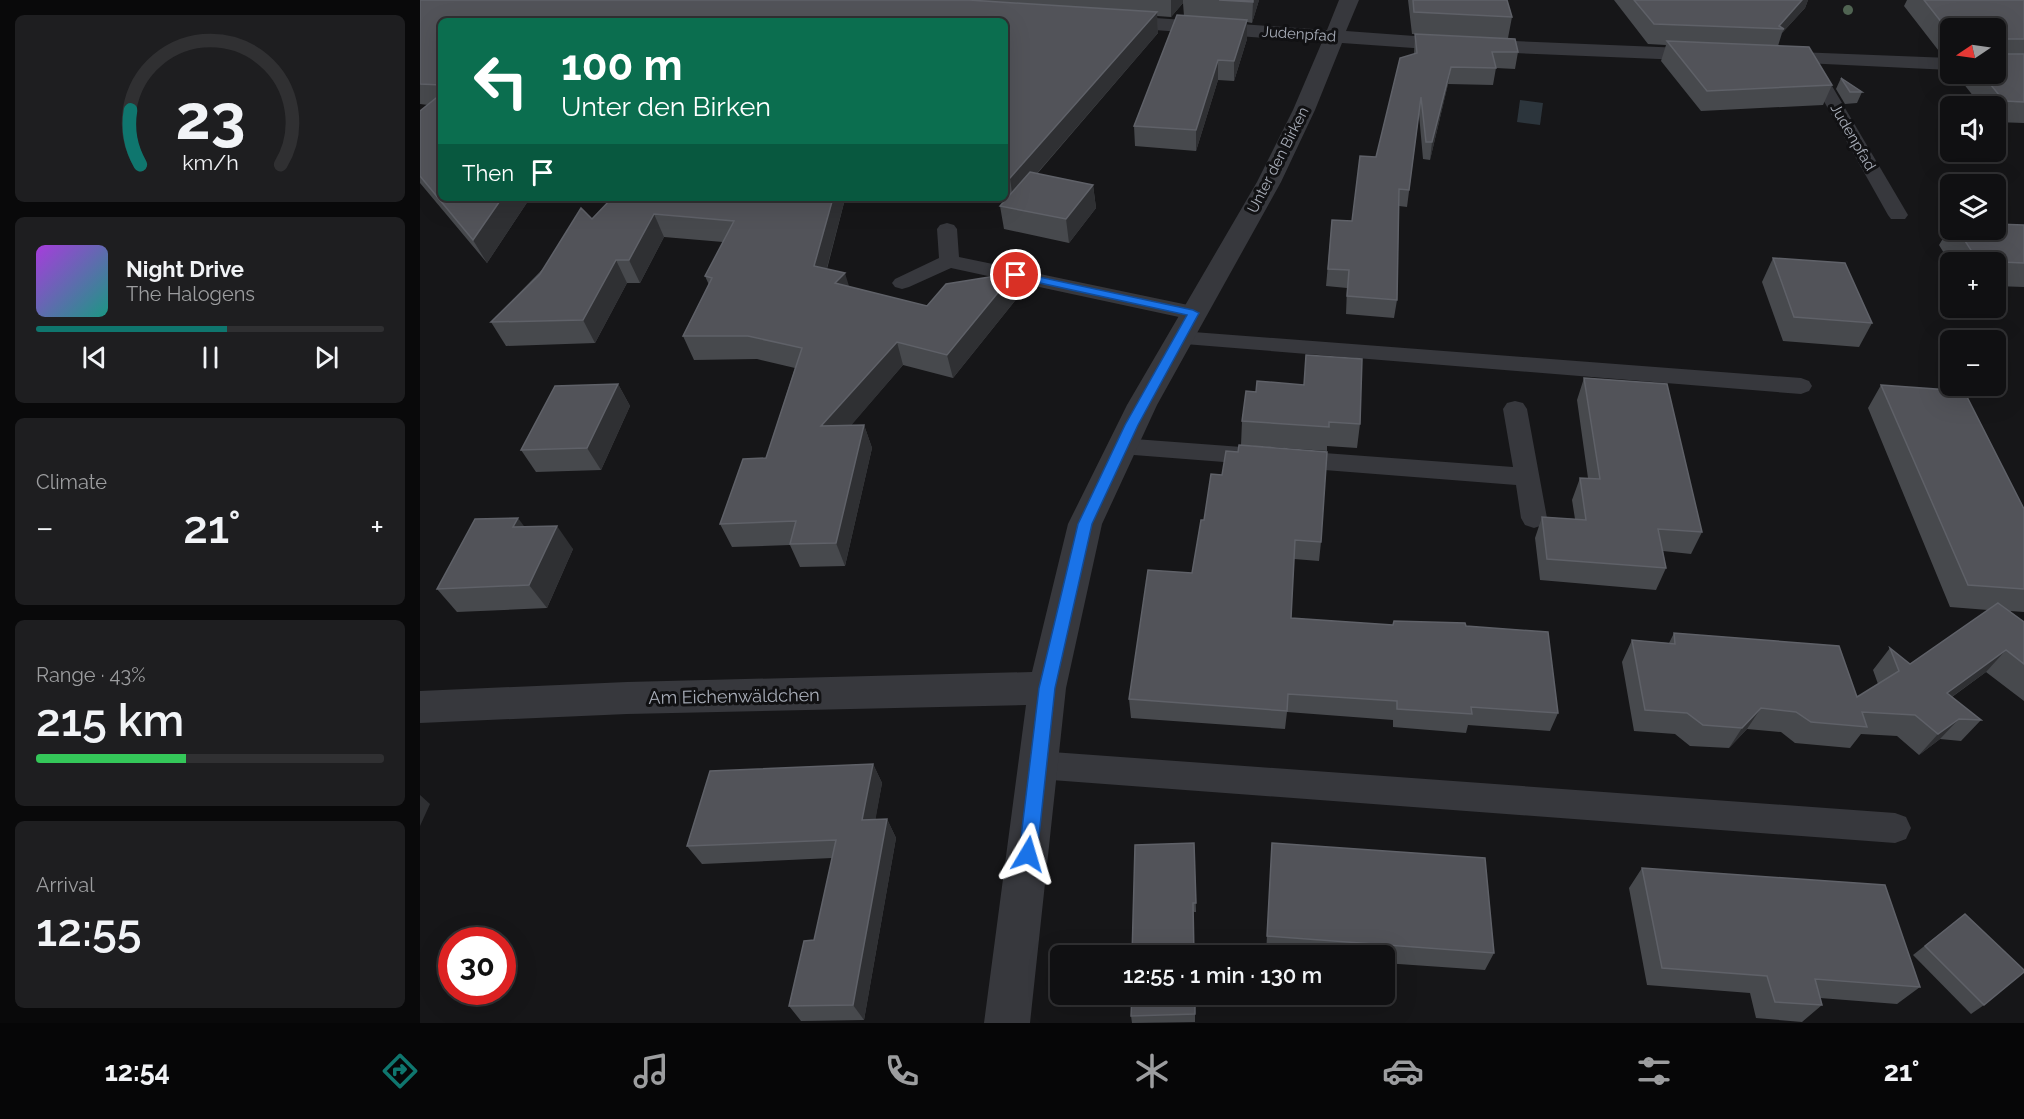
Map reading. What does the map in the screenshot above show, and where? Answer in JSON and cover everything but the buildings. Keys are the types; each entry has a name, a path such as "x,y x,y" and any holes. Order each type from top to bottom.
{"street":[{"name":"Unter den Birken","path":"1007,1023 1047,688 1085,524 1121,446 1269,182 1304,110 1349,0"},
{"name":"Judenpfad","path":"1090,20 1442,44 1725,55"},
{"path":"1749,56 1940,64"},
{"name":"Am Eichenwäldchen","path":"420,707 627,698 1047,688"}],"lane":[{"name":"Judenpfad","path":"1807,58 1898,215"},
{"path":"947,229 949,261"},
{"path":"902,283 949,261 1187,325 1800,386"},
{"path":"1515,409 1534,518"},
{"path":"1121,446 1527,477"},
{"path":"1038,765 1895,828"}],"shaded area":[{"path":"1520,100 1543,103 1540,125 1517,122"}],"route":[{"path":"1016,275 1193,313 1131,425 1085,524 1047,688 1028,854"}]}
